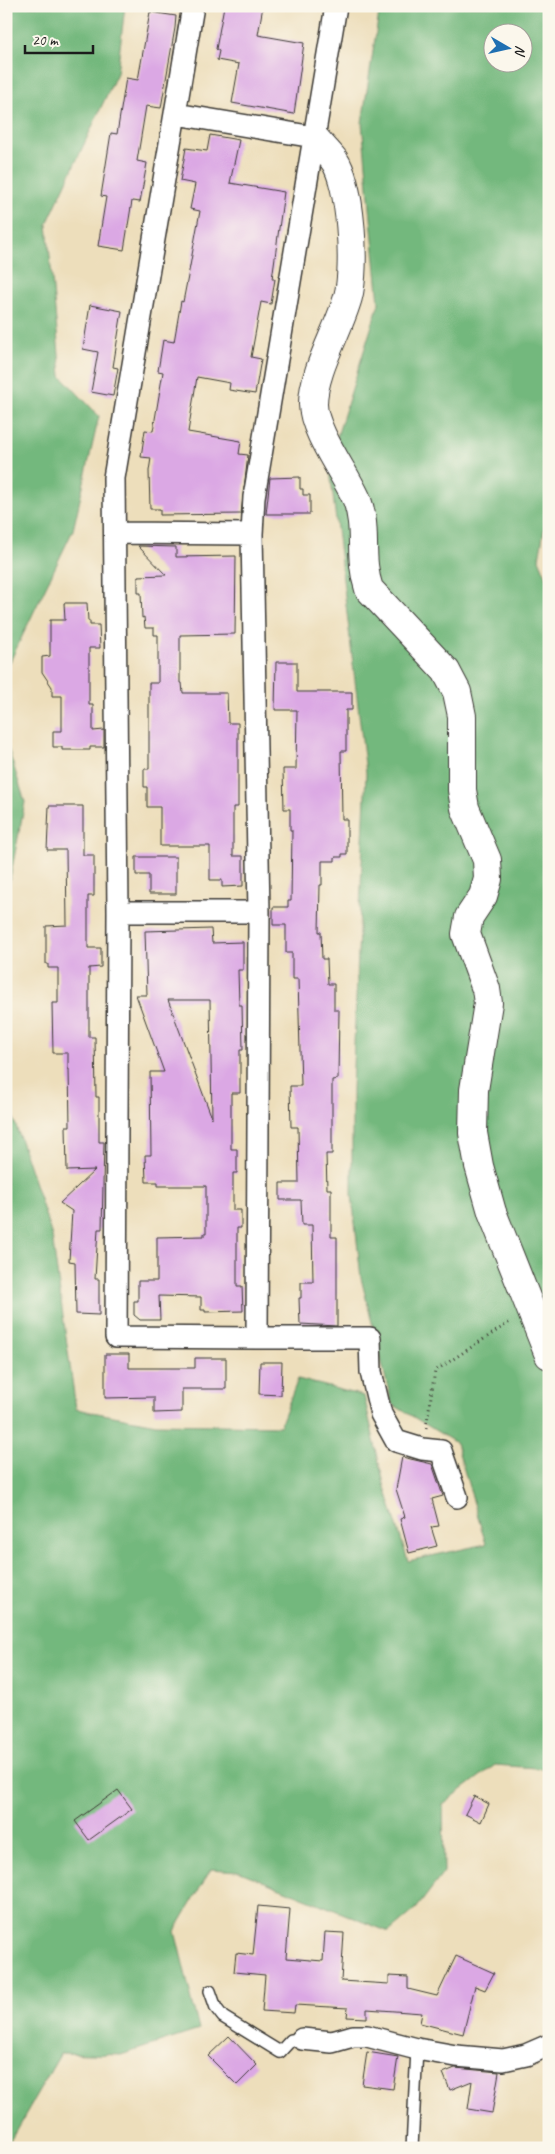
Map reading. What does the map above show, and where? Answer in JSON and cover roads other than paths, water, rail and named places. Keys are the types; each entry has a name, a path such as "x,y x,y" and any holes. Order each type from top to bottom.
{"street":[{"path":"193,6 114,478 118,912 116,1337 370,1338 371,1372 381,1414 396,1441 422,1450 441,1451 457,1497"},
{"path":"258,1338 259,912 252,534 255,488 336,6"},
{"path":"176,114 314,137 335,161 345,192 353,249 353,271 348,297 314,388 313,406 317,423 356,499 363,520 362,549 364,572 369,589 446,671 457,692 462,716 462,790 465,808 486,860 488,879 483,896 469,917 466,934 486,989 488,1003 474,1090 473,1133 479,1166 492,1212 549,1355"},
{"path":"115,533 252,534"},
{"path":"118,912 259,912"},
{"path":"302,2039 332,2042 353,2036 367,2036 418,2049 456,2056 503,2060 526,2056 549,2045"}],"lane":[{"path":"210,1991 216,2008 223,2017 280,2052 291,2040 302,2039"},
{"path":"412,2148 418,2049"}]}
